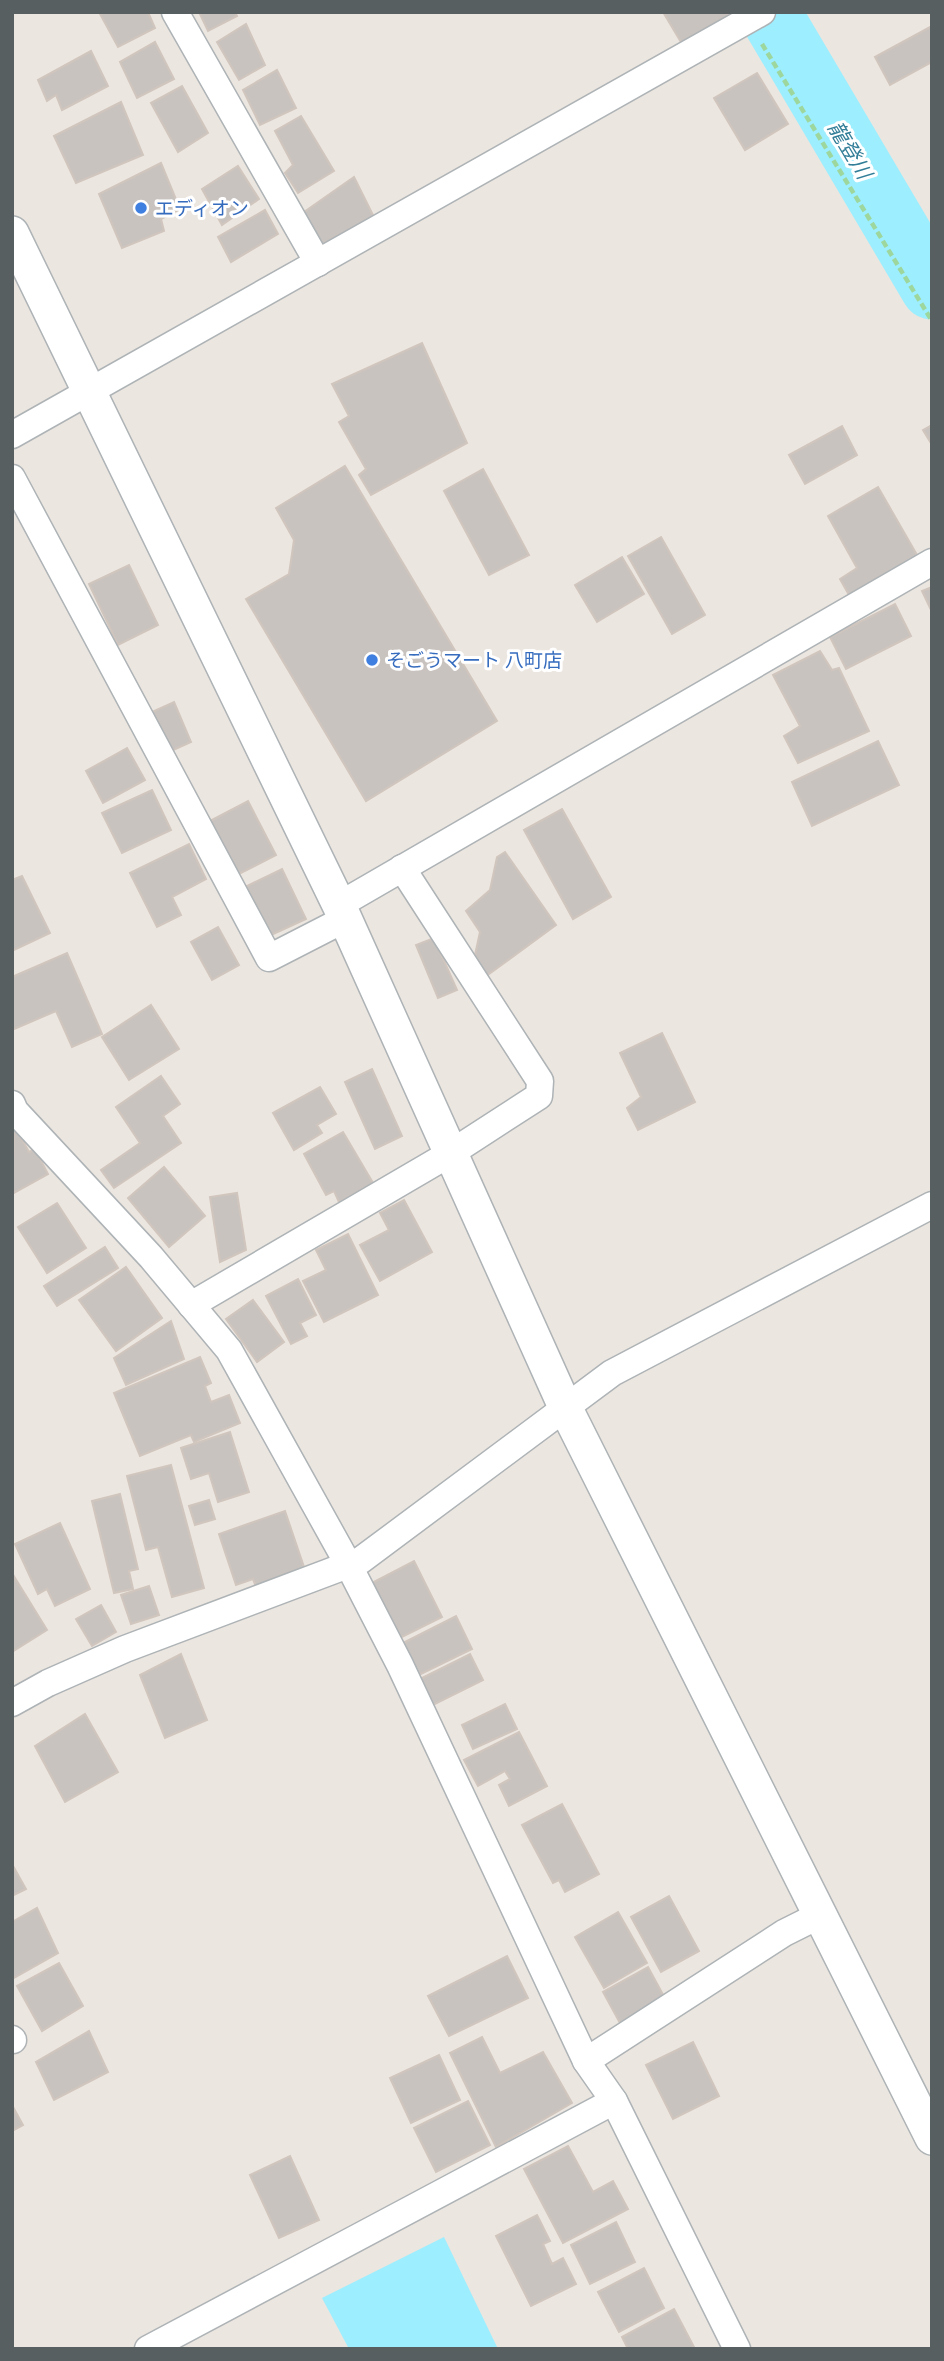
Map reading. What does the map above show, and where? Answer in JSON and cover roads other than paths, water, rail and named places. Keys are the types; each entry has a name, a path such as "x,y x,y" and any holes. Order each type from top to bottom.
{"street":[{"path":"175,12 318,263"},
{"path":"12,435 755,16"},
{"path":"12,233 342,912 566,1409 818,1916 932,2138"},
{"path":"12,478 269,958 342,912 402,869 932,562"},
{"path":"191,1305 451,1153 539,1096 540,1081 402,869"},
{"path":"12,1104 15,1111 151,1257 229,1350 348,1564 400,1665 586,2061 614,2101 737,2349"},
{"path":"12,1703 48,1683 125,1649 361,1560 612,1373 932,1205"},
{"path":"586,2061 784,1933 818,1916"},
{"path":"148,2349 614,2101"}],"water":[{"path":"444,2237 498,2349 349,2349 322,2298"}],"waterway":[{"name":"龍登川","path":"769,12 932,288"}],"place":[{"name":"エディオン","path":"141,208"},
{"name":"そごうマート 八町店","path":"372,660"}]}
